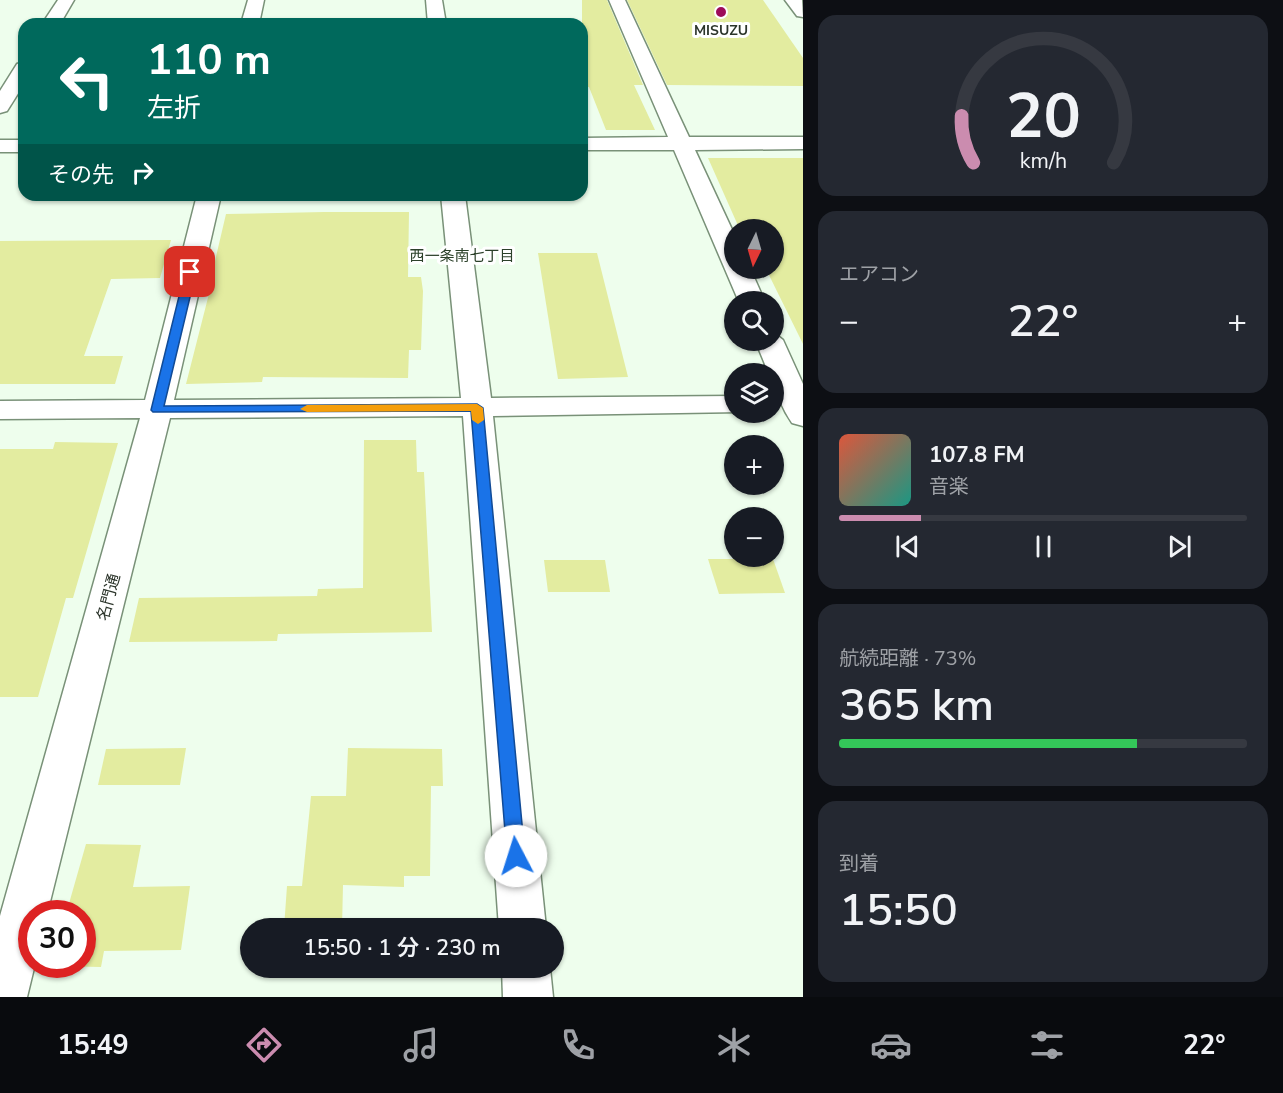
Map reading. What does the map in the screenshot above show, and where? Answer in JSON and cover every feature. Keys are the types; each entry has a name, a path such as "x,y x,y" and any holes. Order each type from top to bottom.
{"main road":[{"path":"55,18 66,0"},
{"path":"252,18 256,0"},
{"path":"434,0 436,18"},
{"path":"617,0 724,238"},
{"path":"793,0 803,12"},
{"path":"0,107 18,78"},
{"path":"588,144 803,143"},
{"path":"0,146 18,146"},
{"name":"名門通","path":"2,997 157,410 208,201"},
{"path":"454,201 477,408 522,918"},
{"path":"773,351 794,408"},
{"path":"0,410 724,405"},
{"path":"527,978 528,997"}],"building":[{"path":"582,0 607,0 643,85 634,85 655,130 606,130 588,87 588,18 582,18"},
{"path":"627,0 763,0 803,58 803,86 667,85"},
{"path":"708,158 803,158 803,344 784,305 784,291 777,291 771,279 784,279 784,219 735,219"},
{"path":"409,212 408,277 421,277 423,291 421,350 409,350 408,378 263,377 262,382 186,384 213,278 211,278 226,214"},
{"path":"171,240 160,278 111,279 84,356 123,356 115,384 0,384 0,241"},
{"path":"538,253 597,253 628,377 558,379"},
{"path":"364,440 416,440 417,472 424,472 432,632 278,634 277,641 129,642 139,598 317,596 318,589 363,588"},
{"path":"55,442 118,443 73,598 66,598 38,697 0,697 0,449 53,449"},
{"path":"708,559 724,559 724,567 776,567 785,593 719,594"},
{"path":"544,560 605,560 610,592 548,592"},
{"path":"186,748 180,785 98,785 106,749"},
{"path":"348,748 442,749 443,786 431,786 430,876 404,876 404,887 343,885 342,918 285,918 287,886 302,886 311,796 346,796"},
{"path":"86,844 141,845 133,887 190,886 181,950 104,951 101,967 96,967 96,900 70,900"}],"slow traffic":[{"path":"307,409 477,408 478,420"}],"place":[{"name":"MISUZU","path":"721,12"}],"district":[{"name":"西一条南七丁目","path":"462,256"}],"route":[{"path":"190,272 157,410 477,408 516,856"}]}
